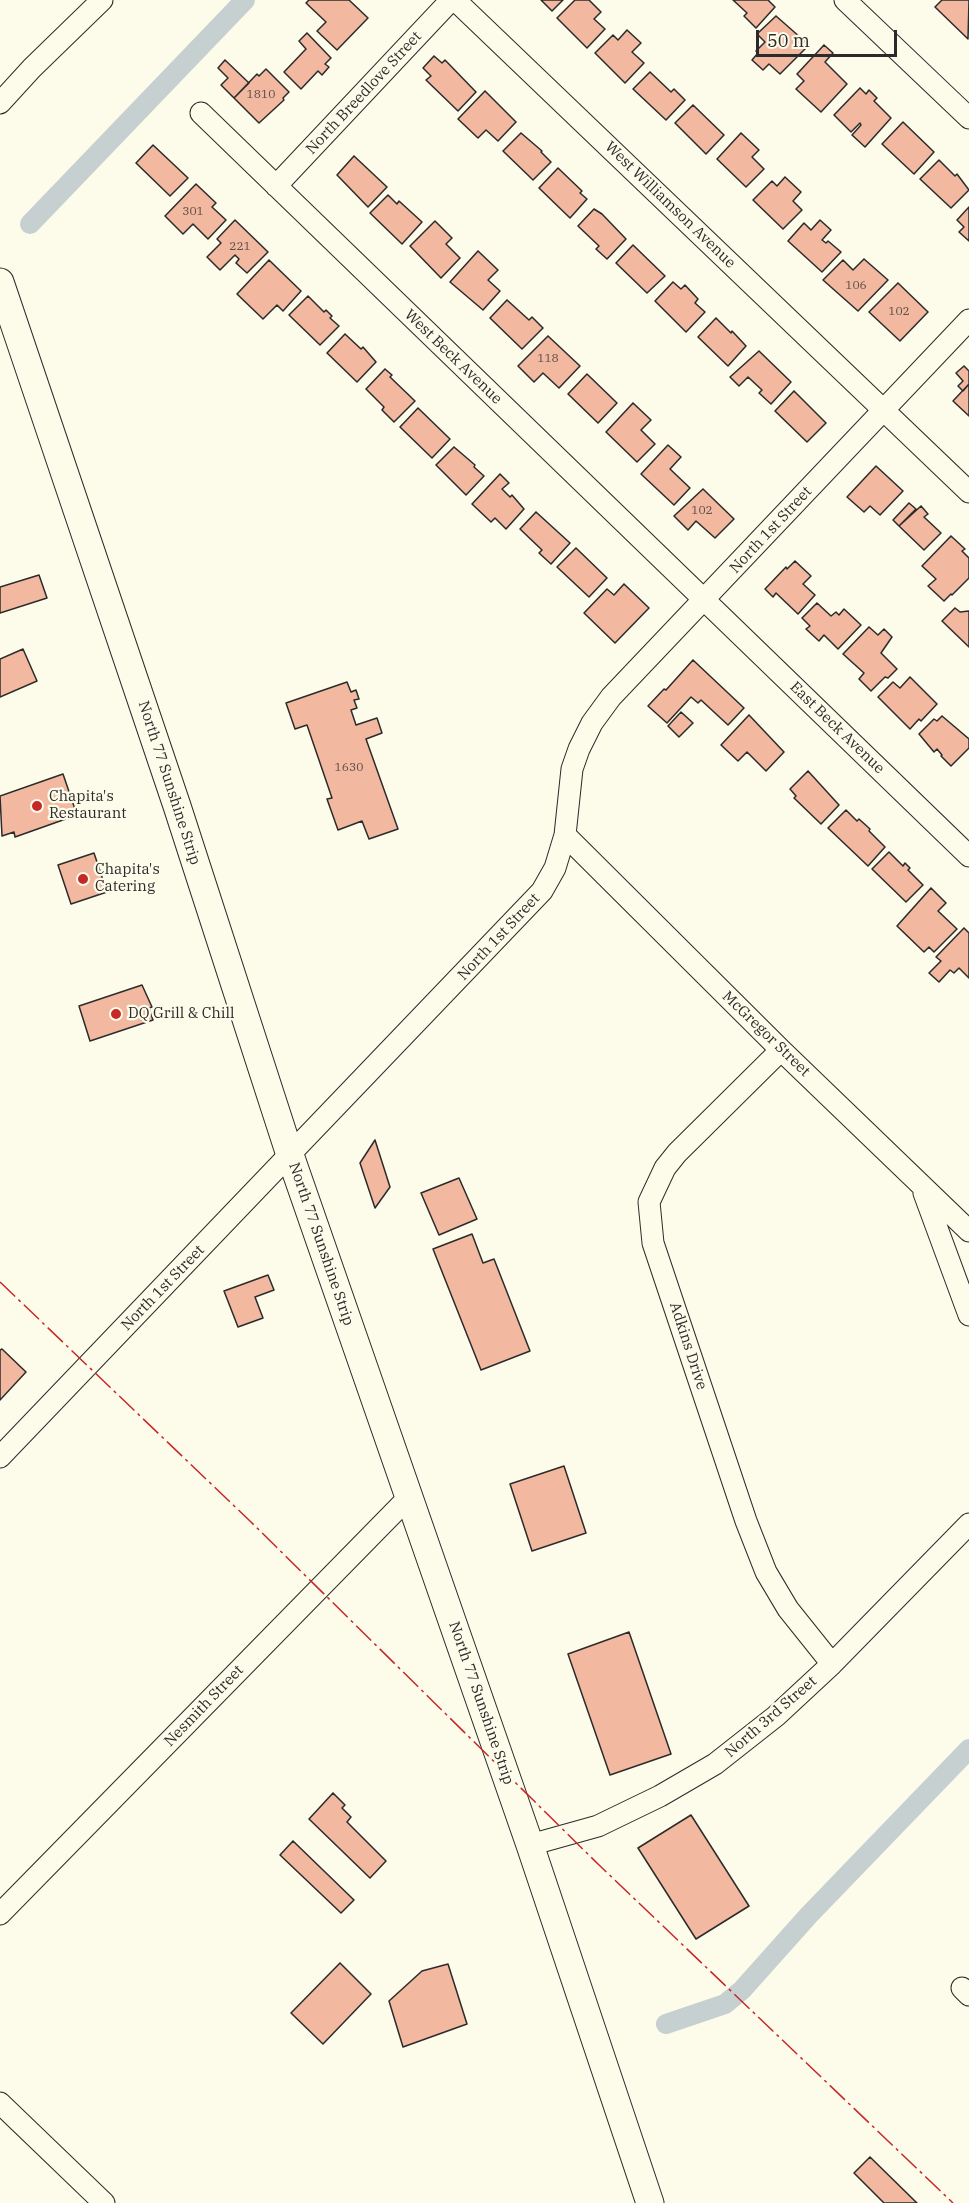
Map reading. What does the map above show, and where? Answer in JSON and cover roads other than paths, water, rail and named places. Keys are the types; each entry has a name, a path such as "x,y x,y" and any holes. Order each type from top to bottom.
{"main road":[{"name":"North 77 Sunshine Strip","path":"0,282 177,806 290,1155 530,1845 650,2203"}],"street":[{"path":"0,103 102,0"},
{"name":"North Breedlove Street","path":"276,186 453,0"},
{"name":"West Williamson Avenue","path":"453,0 969,492"},
{"path":"845,0 969,118"},
{"name":"West Beck Avenue","path":"201,113 705,601"},
{"name":"North 1st Street","path":"0,1457 542,891 555,868 565,835 572,769 579,748 592,723 611,697 705,601 969,320"},
{"name":"East Beck Avenue","path":"705,601 969,856"},
{"name":"McGregor Street","path":"565,835 781,1050 969,1231"},
{"name":"Adkins Drive","path":"781,1050 677,1153 665,1168 650,1202 653,1243 746,1521 762,1562 788,1610 832,1664"},
{"path":"922,1186 969,1315"},
{"name":"Nesmith Street","path":"0,1914 409,1497"},
{"name":"North 3rd Street","path":"530,1845 598,1826 660,1796 715,1764 776,1716 832,1664 969,1524"},
{"path":"0,2103 104,2203"}],"waterway":[{"path":"30,224 245,0"},
{"path":"666,2024 725,2004 742,1990 808,1916 969,1749"}],"place":[{"name":"Chapita's Restaurant","path":"37,806"},
{"name":"Chapita's Catering","path":"83,879"},
{"name":"DQ Grill & Chill","path":"116,1014"}]}
